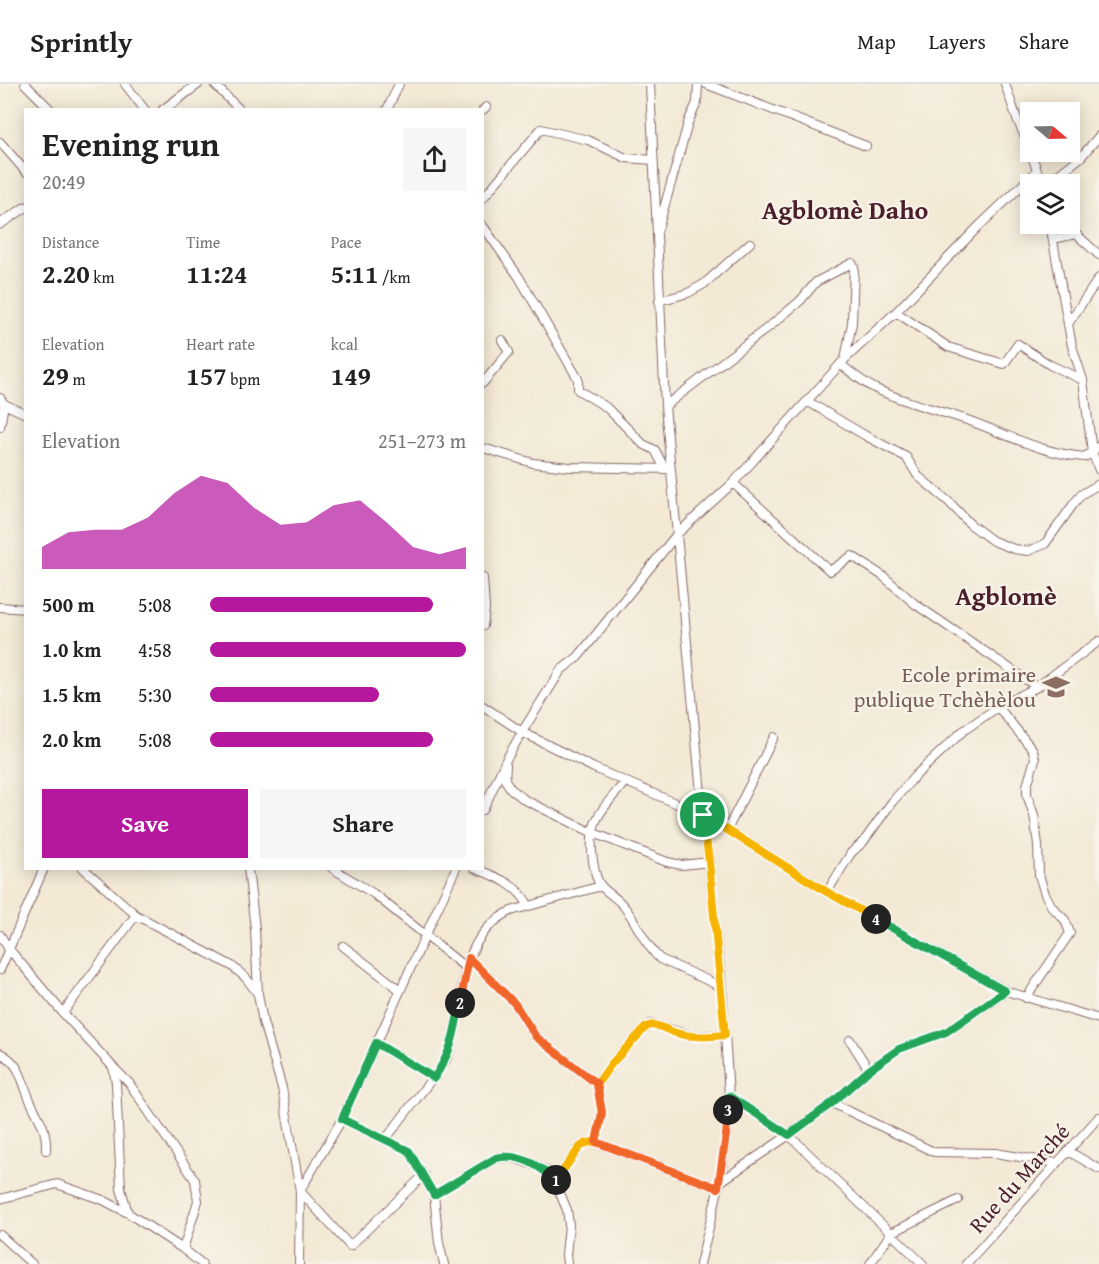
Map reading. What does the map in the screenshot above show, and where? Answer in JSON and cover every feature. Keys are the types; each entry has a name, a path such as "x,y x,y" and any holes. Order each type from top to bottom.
{"main road":[{"path":"166,108 198,84"},
{"path":"0,224 24,208"}],"street":[{"path":"25,84 49,108"},
{"path":"125,84 143,108"},
{"path":"214,84 238,108"},
{"path":"388,108 399,84"},
{"path":"650,84 667,469 677,534 703,815 722,987 729,1096 719,1185 700,1264"},
{"path":"656,236 689,120 697,103 698,84"},
{"path":"706,84 866,146"},
{"path":"1005,84 1020,126"},
{"path":"484,197 541,129 588,140 626,158 653,160"},
{"path":"1057,174 1081,157 1099,136"},
{"path":"0,142 24,170"},
{"path":"1034,162 1038,174"},
{"path":"484,808 506,760 561,670 578,657 677,534 733,483 842,362 896,312 978,227 1037,171"},
{"path":"484,227 519,277 578,379 578,390 606,407 643,444 655,450 667,469"},
{"path":"1052,234 1068,324 1083,380 1099,470"},
{"path":"1053,239 1076,234 1099,255"},
{"path":"659,301 688,293 704,284 750,243"},
{"path":"665,406 777,320 800,301 816,282 852,263 854,267 852,323 842,362"},
{"path":"1068,324 1099,278"},
{"path":"896,312 934,338 960,352 1004,364 1018,344 1050,365 1083,380"},
{"path":"484,382 509,352 502,340"},
{"path":"842,362 873,387 1021,441 1066,456 1085,457 1096,449"},
{"path":"0,427 2,401 24,413"},
{"path":"807,401 906,457 918,476 949,501 970,524 993,541 1014,549 1028,551 1045,544 1082,494 1099,484"},
{"path":"484,448 533,463 569,467 667,469"},
{"path":"733,483 830,571 852,556 883,576 915,604 1037,687"},
{"path":"484,594 484,618"},
{"path":"0,607 24,609"},
{"path":"827,892 851,853 864,841 892,802 915,776 963,731 999,707 1037,687 1099,641"},
{"path":"484,707 522,732 625,782 703,815 827,892 1005,991 1099,1019"},
{"path":"999,707 1033,750 1035,759 1027,786 1027,795 1034,815 1039,875 1052,908 1065,920 1070,933 1026,998"},
{"path":"727,830 774,737"},
{"path":"506,760 505,780 511,789 525,800 591,832 667,862 682,865 709,862"},
{"path":"625,782 605,806 591,832 593,865 601,886 617,898 653,953 660,959 722,987"},
{"path":"0,970 43,870"},
{"path":"85,870 136,915 232,966 246,978 258,994"},
{"path":"248,870 255,929 258,994 263,1022 282,1088 300,1191 299,1264"},
{"path":"335,870 374,894 466,968"},
{"path":"300,1191 342,1119 455,870"},
{"path":"478,870 512,886 523,894 528,905"},
{"path":"385,1140 446,1060 452,1047 469,958 477,940 491,923 511,911 528,905 601,886"},
{"path":"63,1013 136,915"},
{"path":"0,934 9,949 63,1013 129,1083 195,1180 198,1201 183,1249"},
{"path":"343,946 400,990"},
{"path":"0,948 9,949"},
{"path":"469,958 515,1004 536,1037 597,1084 602,1113 596,1142"},
{"path":"719,1185 832,1103 869,1070 899,1049 946,1032 1005,991"},
{"path":"597,1084 612,1063 651,1024 693,1036 725,1035"},
{"path":"850,1040 869,1070"},
{"path":"376,1043 434,1078"},
{"path":"0,1053 9,1057 24,1080 28,1098 47,1133 46,1150"},
{"path":"113,1067 116,1083 121,1190 128,1214"},
{"path":"729,1096 789,1135 923,1264"},
{"path":"832,1103 934,1152 994,1153 1057,1163"},
{"name":"Rue du Marché","path":"966,1264 1099,1117"},
{"path":"342,1119 409,1151 434,1195 439,1243 444,1264"},
{"path":"555,1181 580,1147 586,1143 596,1142 719,1185"},
{"path":"1068,1151 1099,1169"},
{"path":"434,1195 496,1158 504,1156 525,1160 537,1166 548,1172 555,1181 568,1217 567,1264"},
{"path":"300,1191 350,1246 424,1175"},
{"path":"0,1199 57,1184 103,1200 183,1249 202,1264"},
{"path":"870,1264 891,1233 958,1200"},
{"path":"0,1235 32,1264"}],"place":[{"name":"Ecole primaire publique Tchèhèlou","path":"1056,687"}],"district":[{"name":"Agblomè Daho","path":"845,209"},
{"name":"Agblomè","path":"1006,595"}],"route":[{"path":"703,815 725,1035 693,1036 672,1032 658,1025 651,1024 646,1027 612,1063 597,1084 602,1113 596,1142 586,1143 580,1147 555,1181 548,1172 525,1160 504,1156 496,1158 434,1195 409,1151 342,1119 376,1043 434,1078 452,1047 469,958 515,1004 536,1037 597,1084 602,1113 600,1124 596,1142 718,1188 729,1096 789,1135 832,1103 869,1070 899,1049 946,1032 1005,991 827,892 703,815"}]}
